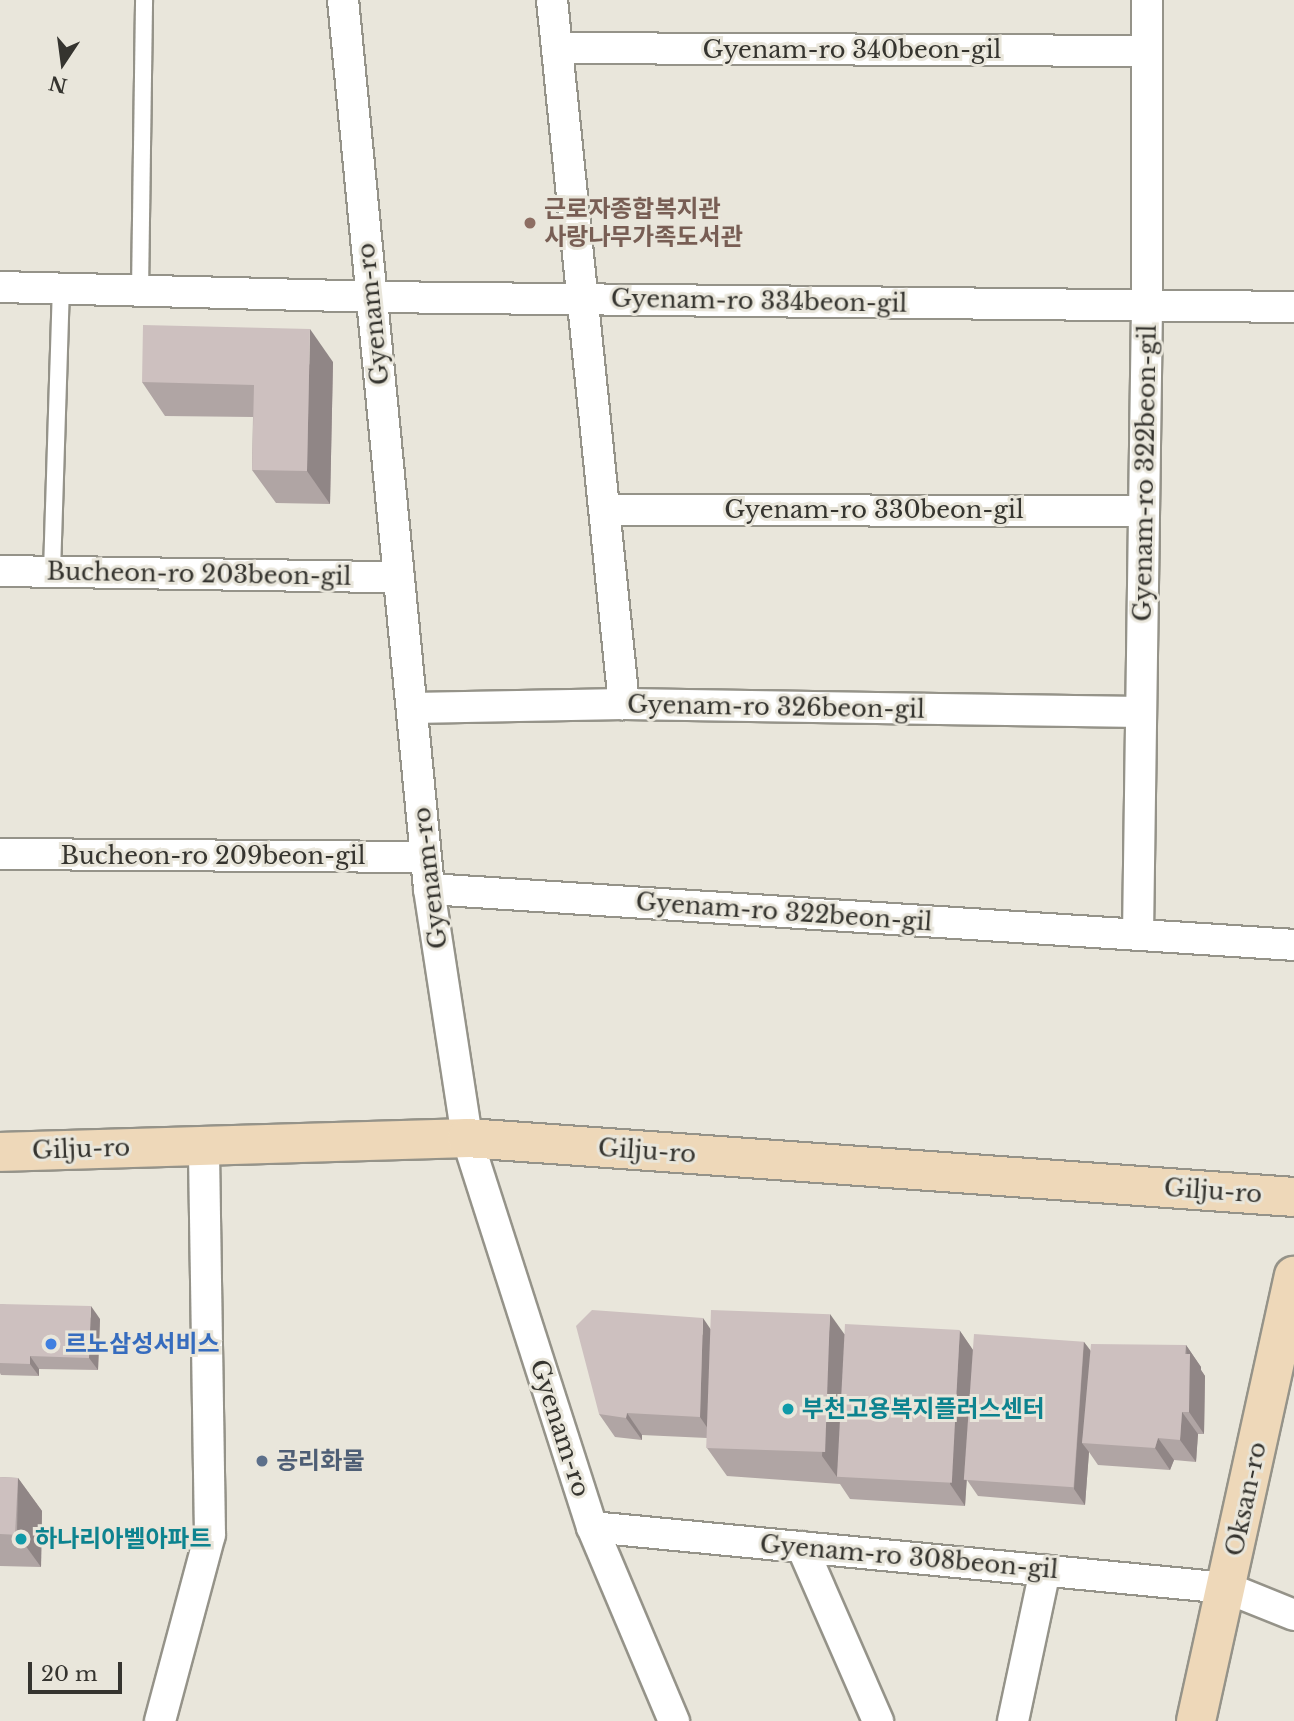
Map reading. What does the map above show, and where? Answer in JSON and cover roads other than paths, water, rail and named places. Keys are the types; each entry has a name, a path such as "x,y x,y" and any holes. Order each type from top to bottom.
{"street":[{"name":"Gyenam-ro","path":"343,0 429,889 467,1138 592,1527 674,1721"},
{"path":"552,0 624,704"},
{"path":"1147,0 1147,306"},
{"name":"Gyenam-ro 340beon-gil","path":"557,48 1147,51"},
{"name":"Gyenam-ro 334beon-gil","path":"0,287 372,297 1294,307"},
{"name":"Gyenam-ro 322beon-gil","path":"1138,935 1147,306"},
{"name":"Gyenam-ro 330beon-gil","path":"604,510 1144,511"},
{"name":"Bucheon-ro 203beon-gil","path":"0,571 399,577"},
{"name":"Gyenam-ro 326beon-gil","path":"412,708 624,704 1141,712"},
{"name":"Bucheon-ro 209beon-gil","path":"0,854 426,857"},
{"name":"Gyenam-ro 322beon-gil","path":"429,889 1294,945"},
{"name":"Gilju-ro","path":"0,1152 467,1138 1294,1197"},
{"path":"160,1721 210,1535 204,1146"},
{"name":"Oksan-ro","path":"1196,1721 1294,1276"},
{"name":"Gyenam-ro 308beon-gil","path":"592,1527 1227,1588 1294,1615"},
{"path":"802,1548 878,1721"},
{"path":"1013,1721 1045,1570"}],"lane":[{"path":"140,291 144,0"},
{"path":"52,572 61,289"}],"place":[{"name":"근로자종합복지관 사랑나무가족도서관","path":"530,223"},
{"name":"르노삼성서비스","path":"51,1344"},
{"name":"부천고용복지플러스센터","path":"788,1409"},
{"name":"공리화물","path":"262,1461"},
{"name":"하나리아벨아파트","path":"21,1539"}]}
